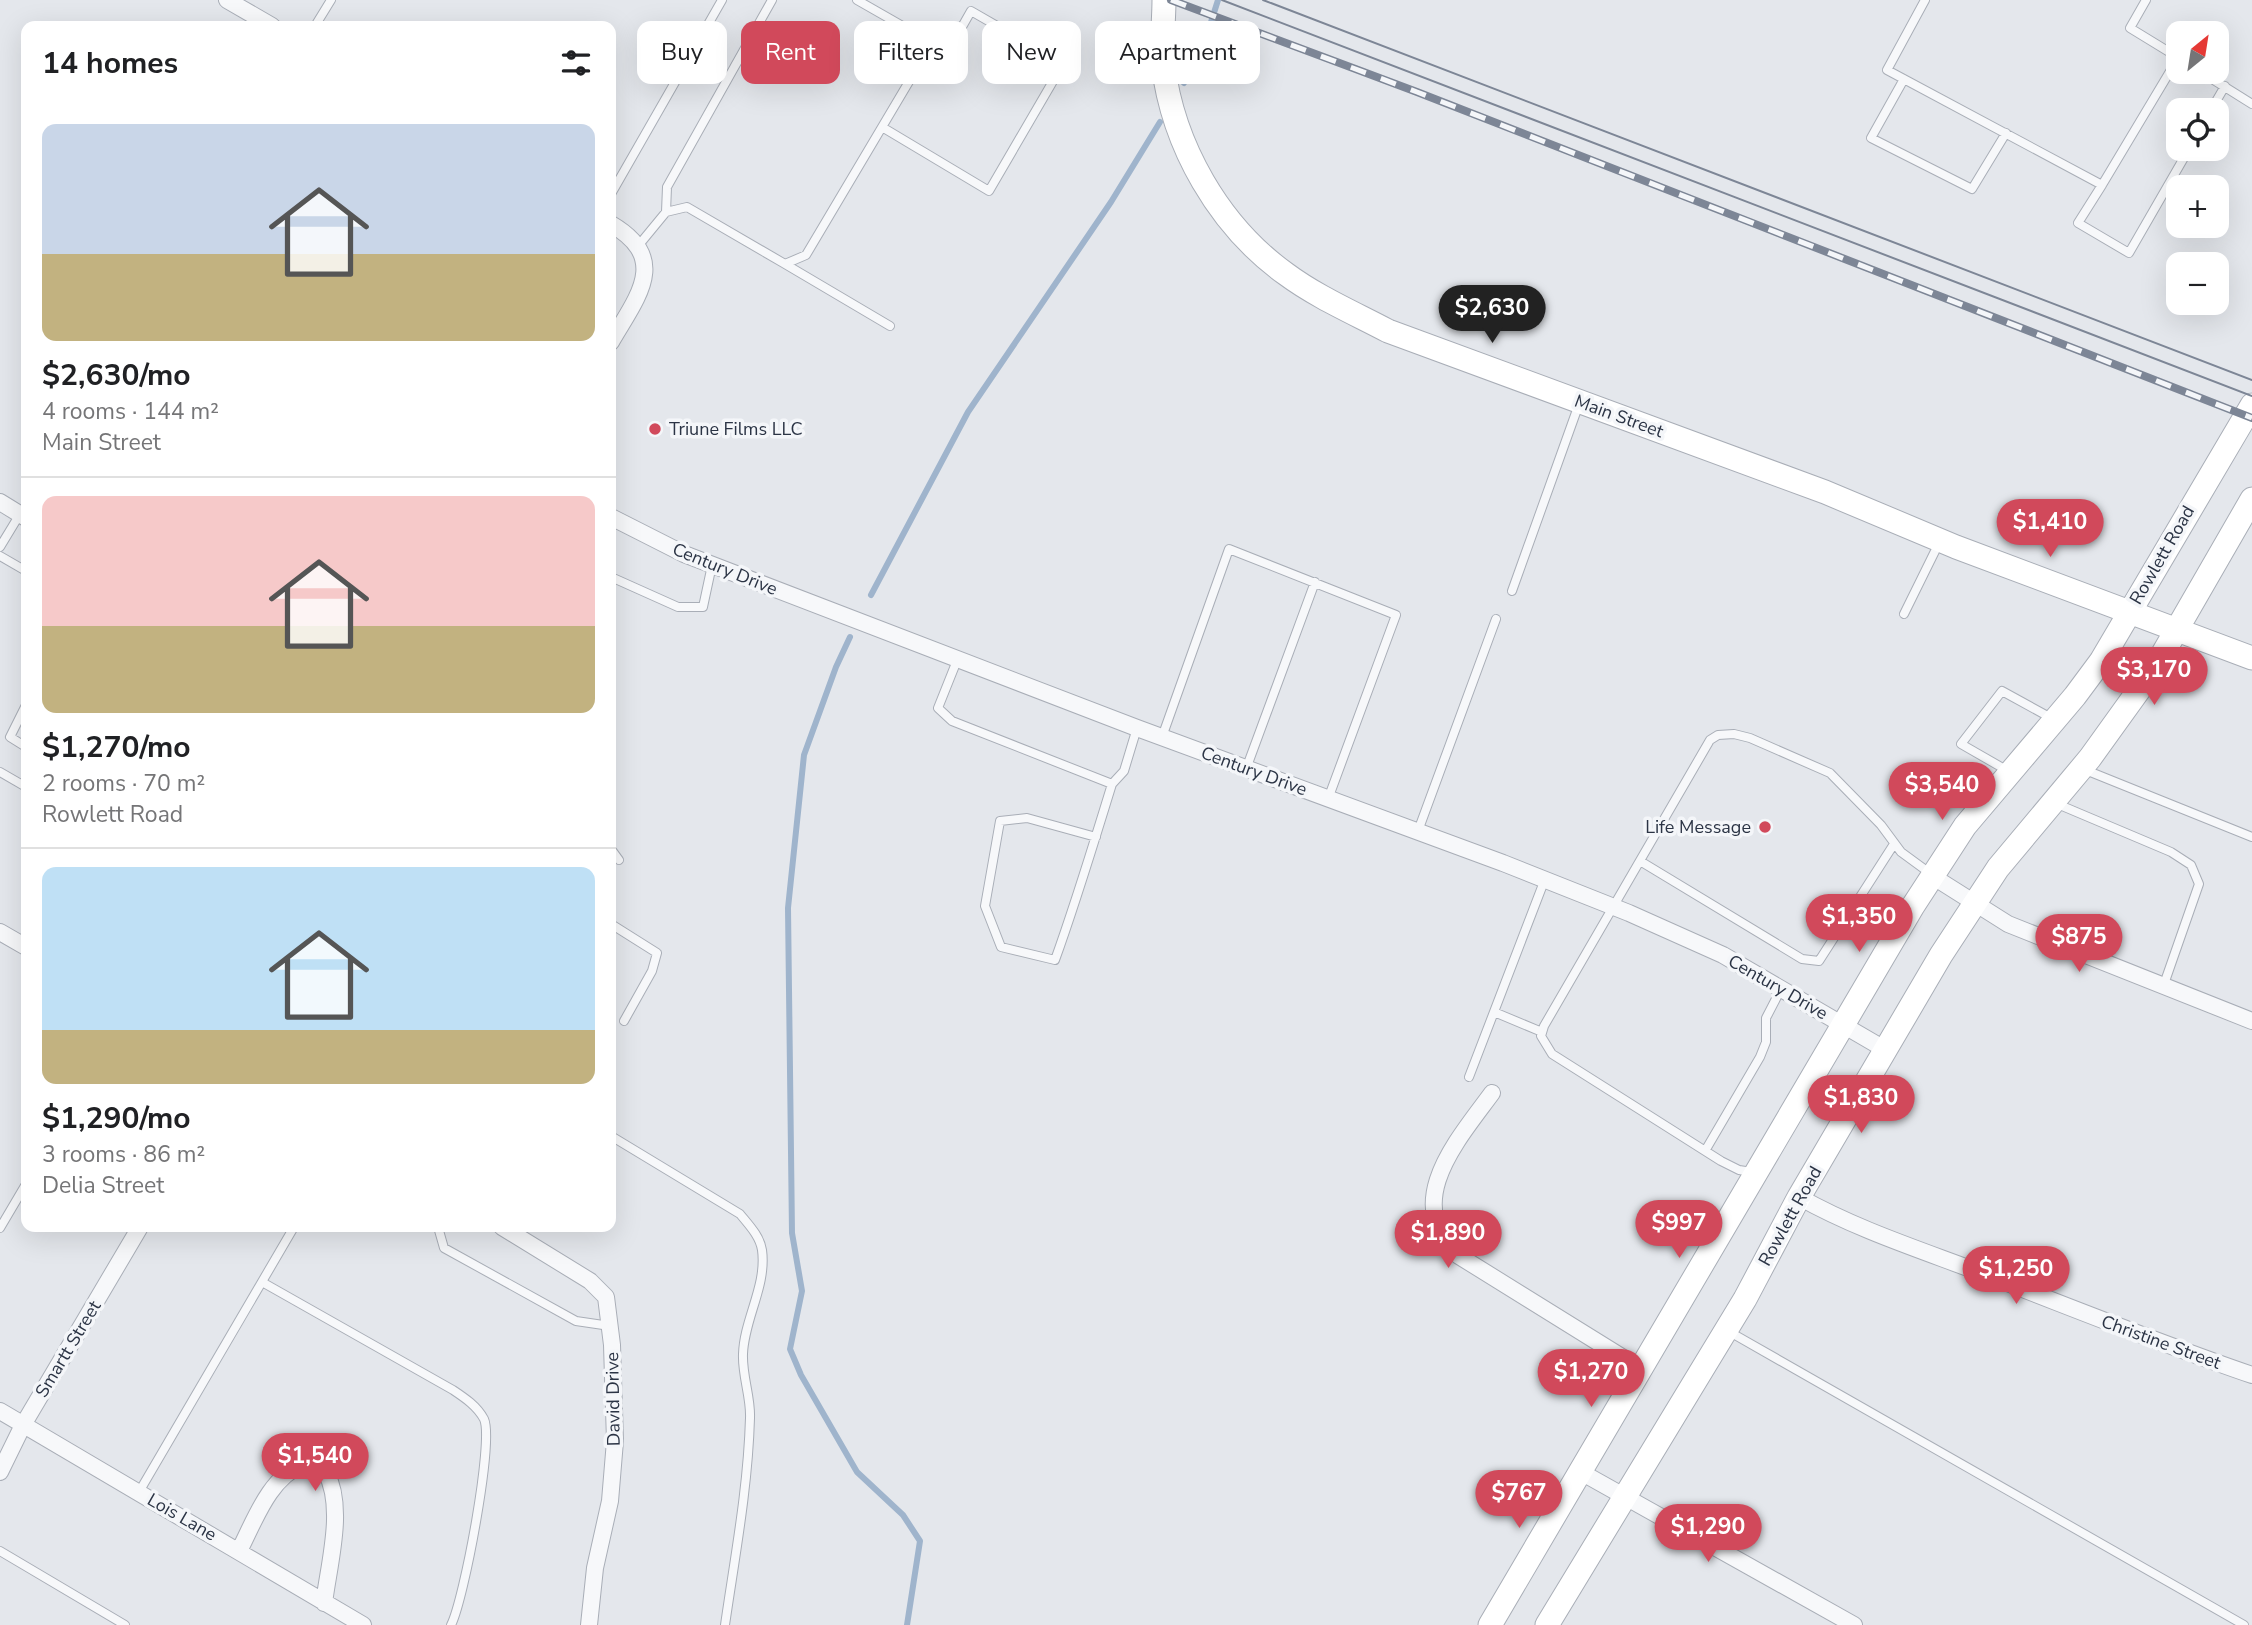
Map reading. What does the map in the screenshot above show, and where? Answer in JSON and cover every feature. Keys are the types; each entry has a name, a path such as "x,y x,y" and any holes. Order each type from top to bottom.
{"main road":[{"name":"Main Street","path":"1164,0 1163,62 1187,150 1218,205 1255,249 1308,288 1388,331 1825,492 1940,540 2252,658"},
{"name":"Rowlett Road","path":"1490,1625 1932,876 1965,826 2101,661 2252,405"},
{"name":"Rowlett Road","path":"1547,1625 1726,1330 1800,1197 1975,903 1998,867 2080,769 2136,695 2178,630 2252,499"}],"street":[{"path":"234,2 264,21"},
{"path":"616,228 633,240 645,260 646,278 616,333"},
{"path":"0,502 21,515"},
{"name":"Century Drive","path":"616,520 712,565 1614,907 1723,955 1886,1050"},
{"path":"1932,876 2008,925 2252,1021"},
{"path":"0,932 21,944"},
{"path":"1492,1093 1442,1167 1435,1188 1432,1216 1438,1230 1447,1245 1459,1256 1641,1369"},
{"name":"Christine Street","path":"1800,1197 1832,1215 1918,1250 2151,1341 2252,1375"},
{"name":"Smartt Street","path":"0,1472 23,1425 137,1232"},
{"name":"David Drive","path":"510,1232 590,1281 606,1297 610,1326 615,1441 610,1500 595,1568 589,1625"},
{"name":"Lois Lane","path":"0,1411 363,1625"},
{"path":"239,1551 274,1486 289,1470 303,1464 326,1472 334,1486 334,1515 324,1603"},
{"path":"1579,1471 1854,1625"}],"lane":[{"path":"318,21 331,0"},
{"path":"616,185 722,0"},
{"path":"666,212 667,187 772,0"},
{"path":"856,0 893,21"},
{"path":"1925,0 1887,70 2102,185"},
{"path":"2146,0 2130,28 2166,50"},
{"path":"882,127 989,191 1063,65 971,11 965,21"},
{"path":"1904,79 1871,138 1972,189 2006,133"},
{"path":"2166,79 2078,223 2129,253 2182,161"},
{"path":"785,264 807,255 908,84"},
{"path":"2222,84 2252,104"},
{"path":"2218,98 2225,86"},
{"path":"633,240 666,212 687,207 890,326"},
{"path":"1512,591 1580,401"},
{"path":"0,547 21,519"},
{"path":"1904,614 1940,540"},
{"path":"1162,737 1230,549 1396,615 1328,799"},
{"path":"0,556 21,568"},
{"path":"616,579 678,607 703,607 712,565"},
{"path":"1246,769 1315,582"},
{"path":"1418,831 1496,619"},
{"path":"958,659 938,708 952,721 1112,783"},
{"path":"2011,772 1961,744 2001,691 2055,720"},
{"path":"21,715 10,737 21,744"},
{"path":"1096,837 1027,818 1000,821 985,906 1001,947 1055,960 1096,837 1112,783 1124,771 1137,728"},
{"path":"1755,1172 1738,1170 1705,1151 1552,1054 1541,1037 1710,740 1718,735 1734,734 1830,773 1881,825 1894,844 1932,876"},
{"path":"2080,769 2252,837"},
{"path":"0,772 21,785"},
{"path":"2052,802 2171,852 2191,865 2199,884 2163,987"},
{"path":"1640,861 1802,959 1819,961 1894,844"},
{"path":"616,856 619,860"},
{"path":"1469,1077 1545,879"},
{"path":"616,926 657,953 652,971 624,1021"},
{"path":"1705,1151 1759,1057 1766,1042 1766,1018 1781,989"},
{"path":"1494,1012 1542,1032"},
{"path":"616,1139 740,1214 754,1231 762,1248 761,1277 743,1354 750,1415 748,1453 744,1501 725,1625"},
{"path":"0,1228 21,1192"},
{"path":"139,1492 291,1232"},
{"path":"439,1232 444,1248 576,1321 610,1326"},
{"path":"262,1282 453,1390 473,1404 485,1421 486,1447 464,1586 451,1625"},
{"path":"1726,1330 2244,1625"},
{"path":"0,1551 125,1625"}],"waterway":[{"path":"1211,21 1218,0"},
{"path":"871,595 968,412 1111,202 1160,122"},
{"path":"850,637 836,667 804,755 788,908 792,1233 802,1291 790,1349 801,1375 857,1472 903,1515 920,1541 907,1625"}],"tram line":[{"path":"1222,0 2252,396"},
{"path":"1263,0 2252,380"}],"railway":[{"path":"1171,0 1417,92 2252,418"}],"place":[{"name":"Triune Films LLC","path":"655,429"},
{"name":"Life Message","path":"1765,827"}]}
